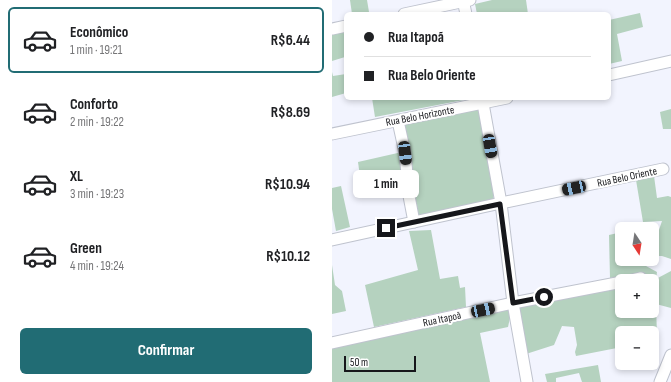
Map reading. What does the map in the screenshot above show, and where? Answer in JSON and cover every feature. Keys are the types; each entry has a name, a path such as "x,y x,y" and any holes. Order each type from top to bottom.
{"street":[{"path":"413,12 465,1 466,12"},
{"path":"332,29 344,26"},
{"path":"611,75 671,61"},
{"path":"482,101 500,204 513,303 527,382"},
{"name":"Rua Belo Horizonte","path":"332,134 398,121 482,101"},
{"path":"398,121 405,153 409,196 414,222"},
{"name":"Rua Belo Oriente","path":"332,240 663,169"},
{"name":"Rua Itapoã","path":"332,343 513,303 615,283"},
{"path":"660,382 671,355"}],"green space":[{"path":"350,0 367,0 369,12 352,12"},
{"path":"492,0 526,0 528,12 477,12 475,4"},
{"path":"640,13 643,27 617,34 622,61 611,64 611,20"},
{"path":"339,30 344,33 344,57 332,61 332,34"},
{"path":"332,72 333,76 344,74 344,94 332,97"},
{"path":"372,100 464,100 375,117"},
{"path":"481,109 494,200 419,217 413,193 403,123"},
{"path":"671,109 671,129 663,129 660,112"},
{"path":"402,152 404,190 363,198 358,162"},
{"path":"654,176 657,198 668,196 671,197 671,259 659,256 659,230 662,221 643,222 636,180"},
{"path":"341,186 350,227 336,231 332,209 332,188"},
{"path":"431,230 440,279 458,276 460,288 465,287 466,307 374,327 365,285 418,270 409,231"},
{"path":"615,234 615,266 646,266 657,272 657,274 615,274 615,277 610,278 609,235"},
{"path":"332,265 335,285 342,291 346,311 332,314"},
{"path":"671,271 671,308 659,305 659,277"},
{"path":"615,286 615,318 656,318 657,326 615,326 615,348 576,356 575,352 577,345 574,327 562,326 554,345 526,354 518,306"},
{"path":"506,307 511,313 508,327 480,333 490,382 332,382 332,346"},
{"path":"598,365 601,382 582,382 579,373 556,378 556,382 547,382 545,374"}],"route":[{"path":"386,228 500,204 513,303 544,297"}]}
